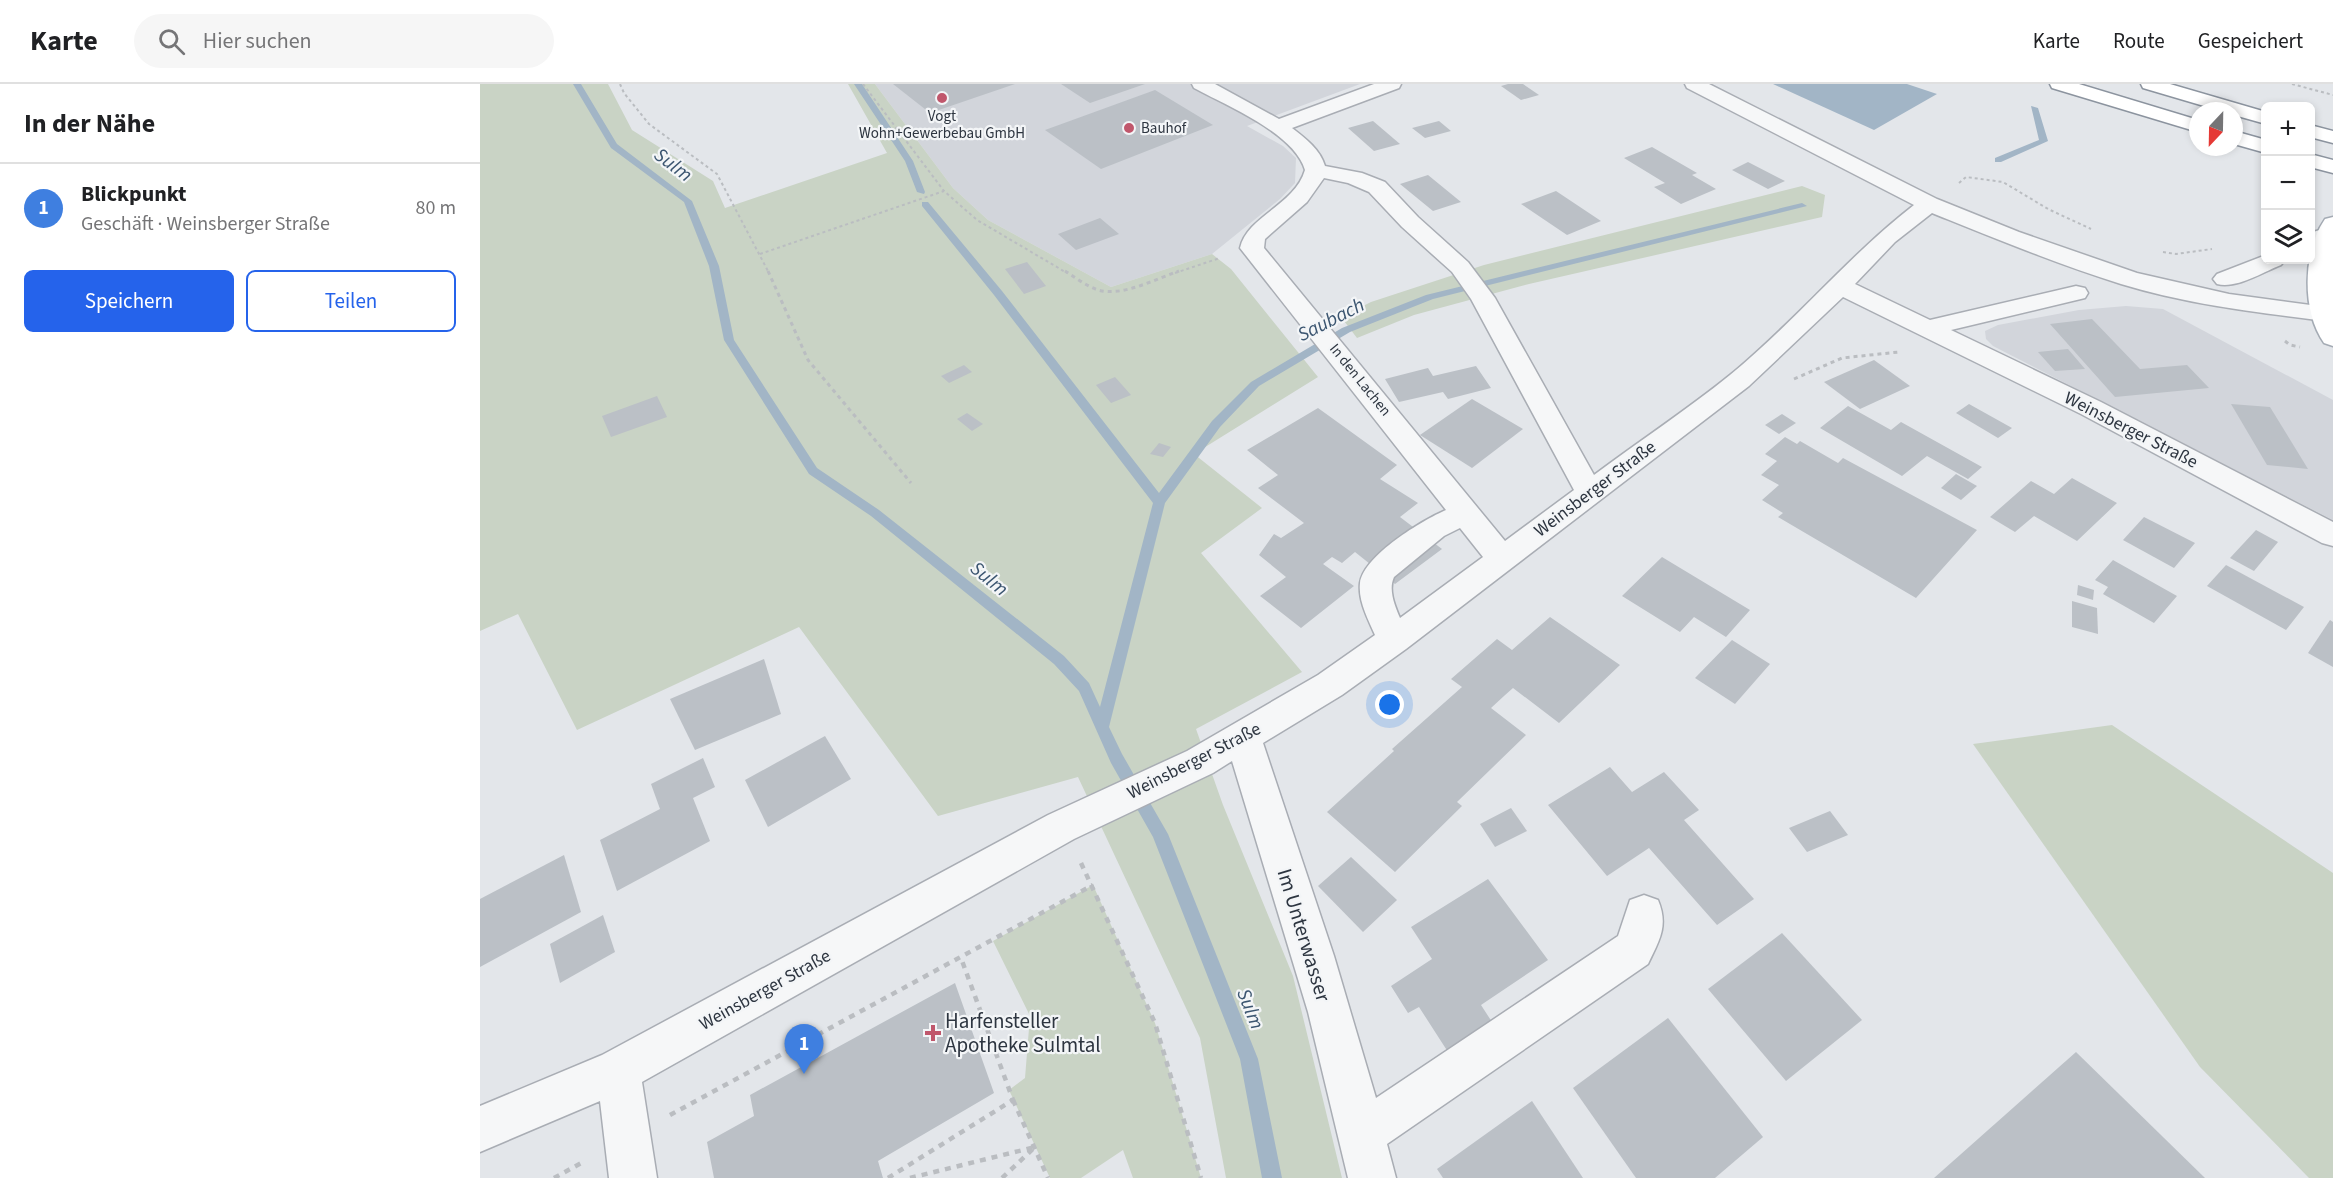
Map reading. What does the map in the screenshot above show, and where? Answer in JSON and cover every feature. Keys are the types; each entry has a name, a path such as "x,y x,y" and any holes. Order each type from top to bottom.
{"main road":[{"path":"2059,84 2189,123"},
{"path":"2151,84 2261,116"},
{"path":"2315,132 2333,137"},
{"path":"2243,140 2261,146"},
{"path":"2315,162 2333,167"},
{"path":"2326,234 2319,276 2333,338"}],"street":[{"path":"1201,84 1276,127 1311,154 1316,170 1310,185 1254,237 1252,248"},
{"path":"1276,127 1392,84"},
{"path":"1694,84 1929,204 2011,237 2130,279 2281,310 2328,314"},
{"path":"1316,170 1354,178 1377,187 1410,222 1460,267 1483,298 1590,493"},
{"name":"Weinsberger Straße","path":"480,1129 618,1071 1061,827 1200,762 1330,686 1740,380 1840,286 1887,237 1929,204"},
{"name":"In den Lachen","path":"1252,248 1312,323 1346,361 1502,558"},
{"path":"2061,253 2166,267 2225,279 2275,291 2328,314"},
{"path":"2225,279 2263,264"},
{"name":"Weinsberger Straße","path":"1840,286 2091,408 2333,535"},
{"path":"1928,328 2076,293"},
{"path":"1394,640 1377,602 1376,581 1383,569 1433,528 1466,513"},
{"name":"Im Unterwasser","path":"1243,738 1313,958 1363,1133 1372,1178"},
{"path":"1363,1133 1633,950 1641,933 1644,914"},
{"path":"618,1071 630,1158"}],"path":[{"path":"620,84 624,93 649,124 717,174 760,254 808,360 911,483"},
{"path":"863,84 944,190 977,220 1095,289 1108,292 1122,290 1252,248"},
{"path":"2292,84 2333,95"},
{"path":"1929,204 1966,177 2003,182 2048,209 2098,232"},
{"path":"760,254 944,190"},
{"path":"2152,250 2176,254 2220,248"},
{"path":"1784,383 1842,358 1882,352 1905,352"},
{"path":"554,1178 630,1158 961,958 1093,885 1155,1023 1201,1178"},
{"path":"961,958 1013,1100 1048,1178"},
{"path":"888,1178 1013,1100"},
{"path":"910,1178 1035,1147"},
{"path":"1002,1178 1035,1147"}],"shaded area":[{"path":"875,84 1360,84 1247,126 1283,146 1296,158 1295,183 1280,199 1212,254 1111,287 988,220 953,188"},
{"path":"2126,306 2163,309 2333,400 2333,520 1993,346 1986,339 1985,331 1998,325 2079,310"}],"green space":[{"path":"480,84 608,84 632,130 713,181 725,208 887,153 848,84 875,84 953,188 988,220 1111,287 1212,254 1231,269 1318,377 1194,454 1262,508 1201,553 1302,672 1196,729 1223,805 1293,976 1342,1178 1226,1178 1200,1038 1078,777 938,816 799,627 577,730 518,614 480,631"},
{"path":"1802,186 1825,195 1822,217 1529,284 1414,315 1357,338 1341,317 1371,302 1484,265"},
{"path":"2112,725 2333,873 2333,1178 2309,1178 2200,1067 1973,744"},
{"path":"1093,885 1155,1023 1201,1178 1133,1178 1123,1150 1081,1178 1050,1178 1009,1090 1025,1078 1030,1016 993,941"}],"water":[{"path":"1773,84 1907,84 1937,94 1874,130"}],"building":[{"name":"Vogt Wohn+Gewerbebau GmbH","path":"893,84 1015,84 930,113"},
{"path":"1061,84 1145,84 1090,103"},
{"path":"1523,84 1539,95 1521,100 1501,86"},
{"name":"Bauhof","path":"1155,90 1213,125 1101,169 1045,130"},
{"path":"1373,121 1400,144 1374,151 1348,128"},
{"path":"1439,121 1451,131 1425,138 1412,128"},
{"path":"1652,147 1697,173 1692,175 1716,189 1681,204 1654,187 1665,183 1624,158"},
{"path":"1748,162 1785,181 1768,189 1732,170"},
{"path":"1428,175 1461,202 1433,211 1400,184"},
{"path":"1556,191 1601,221 1567,235 1521,204"},
{"path":"1100,218 1119,234 1076,250 1058,234"},
{"path":"1027,262 1046,286 1024,294 1005,269"},
{"path":"2092,319 2140,369 2187,365 2209,388 2115,397 2050,324"},
{"path":"2068,349 2085,369 2055,371 2038,352"},
{"path":"1874,360 1910,386 1860,409 1824,382"},
{"path":"964,365 972,372 949,383 941,376"},
{"path":"1476,366 1491,388 1448,399 1443,392 1399,402 1385,379 1428,368 1433,376"},
{"path":"1115,377 1131,395 1111,403 1096,385"},
{"path":"657,396 667,417 611,437 602,416"},
{"path":"1472,399 1523,429 1472,468 1420,435"},
{"path":"1969,404 2012,428 1998,438 1956,413"},
{"path":"2231,404 2270,407 2308,469 2267,465"},
{"path":"1848,406 1891,430 1901,422 1982,467 1968,479 1927,456 1902,476 1820,428"},
{"path":"1318,408 1397,465 1380,479 1418,503 1400,517 1442,549 1395,584 1355,552 1342,563 1332,557 1323,564 1354,586 1301,628 1260,596 1286,577 1259,555 1274,534 1281,538 1304,523 1258,488 1278,475 1247,450"},
{"path":"967,413 983,424 972,431 957,419"},
{"path":"1782,414 1796,423 1779,434 1765,425"},
{"path":"1785,437 1797,444 1800,441 1838,463 1843,458 1977,530 1916,598 1778,517 1783,513 1762,500 1779,485 1761,475 1777,461 1765,454"},
{"path":"1159,443 1171,447 1163,457 1150,454"},
{"path":"1956,474 1977,486 1961,500 1941,488"},
{"path":"2072,478 2117,503 2077,541 2034,516 2015,532 1990,517 2031,481 2054,494"},
{"path":"2144,517 2195,543 2174,568 2123,540"},
{"path":"2256,530 2278,542 2254,571 2230,558"},
{"path":"1662,557 1750,610 1726,637 1694,617 1680,632 1622,596"},
{"path":"2113,560 2177,596 2154,623 2103,594 2108,587 2095,580"},
{"path":"2226,565 2304,607 2286,630 2207,586"},
{"path":"2078,585 2094,590 2093,600 2077,595"},
{"path":"2072,601 2097,608 2098,634 2072,627"},
{"path":"1550,617 1620,665 1559,723 1513,688 1504,696 1491,708 1526,735 1457,802 1462,806 1395,872 1327,812 1394,751 1392,749 1462,687 1451,679 1497,639 1512,650"},
{"path":"2330,620 2333,622 2333,667 2308,653"},
{"path":"1732,640 1770,664 1735,704 1695,678"},
{"path":"764,659 781,714 695,750 670,699"},
{"path":"825,736 851,779 768,827 745,780"},
{"path":"703,758 715,787 693,798 710,841 617,891 600,840 660,809 651,784"},
{"path":"1610,767 1632,792 1664,772 1699,810 1684,820 1754,899 1717,925 1649,848 1607,876 1548,805"},
{"path":"1511,808 1527,831 1495,847 1480,824"},
{"path":"1830,811 1848,835 1807,852 1789,828"},
{"path":"564,855 581,912 480,967 480,899"},
{"path":"1351,857 1397,900 1363,932 1318,886"},
{"path":"1488,879 1548,960 1481,1005 1492,1022 1448,1052 1419,1007 1408,1013 1391,986 1432,959 1411,927"},
{"path":"603,915 615,952 560,983 550,944"},
{"path":"1782,933 1862,1020 1786,1081 1708,989"},
{"path":"955,983 994,1093 878,1161 883,1178 714,1178 707,1142 754,1116 750,1095"},
{"path":"1668,1018 1763,1137 1715,1178 1636,1178 1573,1088"},
{"path":"2076,1052 2205,1178 1934,1178"},
{"path":"1532,1101 1583,1178 1443,1178 1437,1169"}],"waterway":[{"name":"Sulm","path":"577,84 614,146 688,201 714,266 729,340 813,471 875,513 1059,660 1084,687 1102,727"},
{"path":"858,84 909,161 921,192"},
{"name":"Saubach","path":"1998,160 2044,141 2034,108"},
{"path":"925,204 998,293 1159,502"},
{"name":"Saubach","path":"1159,502 1216,424 1255,384 1346,330 1430,297 1802,206"},
{"name":"Saubach","path":"1102,727 1159,502"},
{"name":"Sulm","path":"1102,727 1116,758 1160,834 1249,1059 1272,1178"}],"place":[{"name":"Vogt Wohn+Gewerbebau GmbH","path":"942,98"},
{"name":"Bauhof","path":"1129,128"},
{"name":"Harfensteller Apotheke Sulmtal","path":"933,1033"},
{"name":"Blickpunkt","path":"804,1074"}]}
